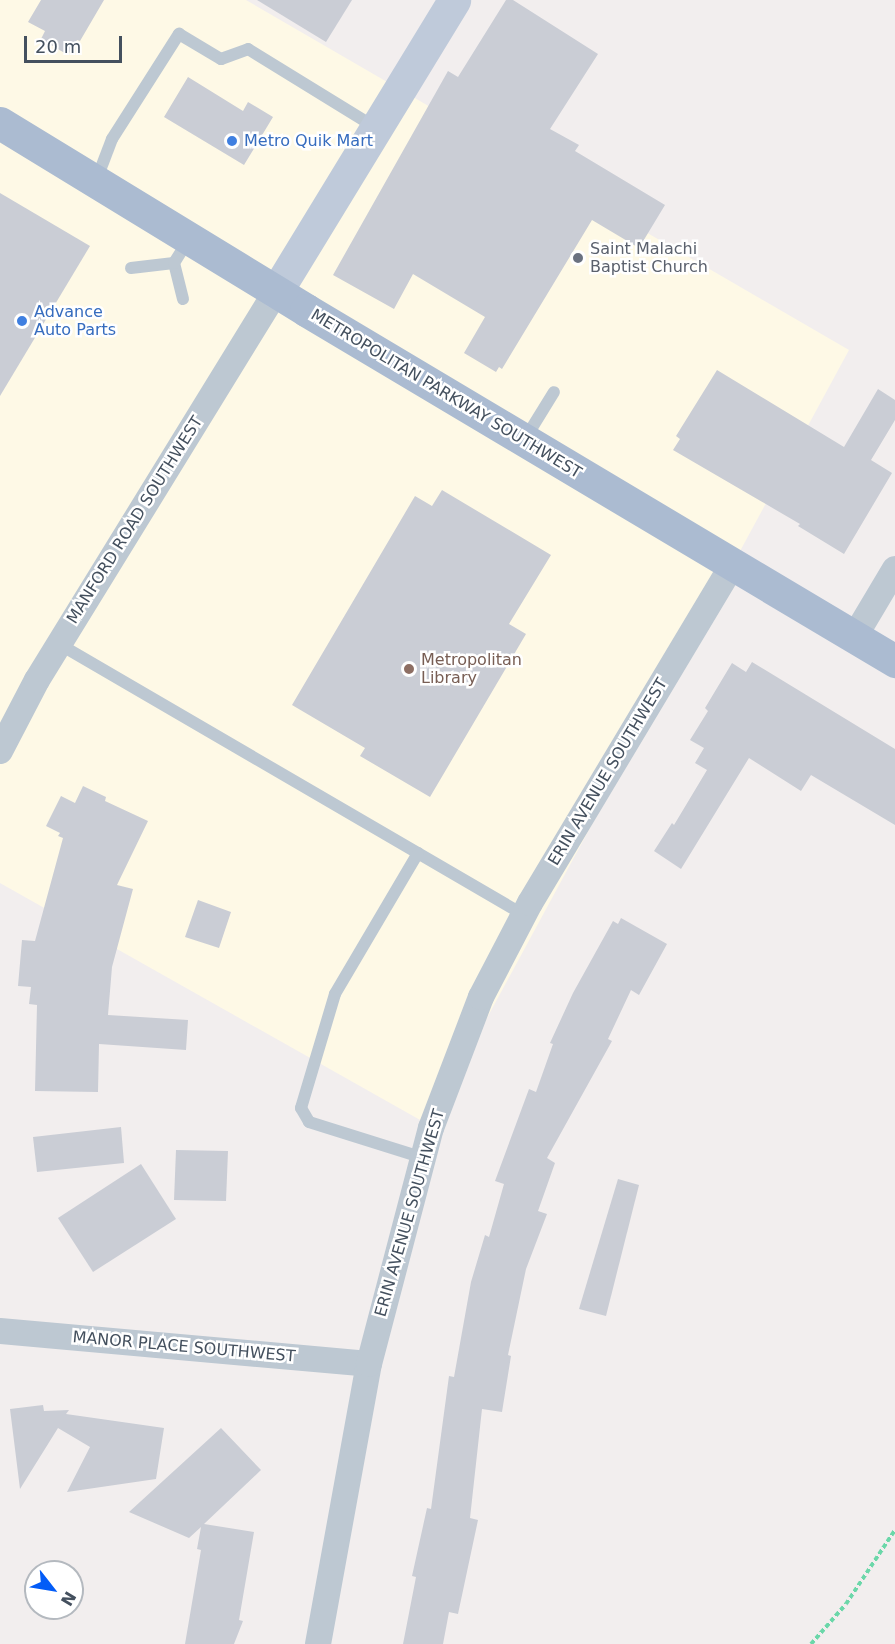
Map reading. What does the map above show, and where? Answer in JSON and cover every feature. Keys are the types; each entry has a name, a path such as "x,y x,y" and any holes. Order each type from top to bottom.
{"main road":[{"path":"276,292 454,0"},
{"name":"METROPOLITAN PARKWAY SOUTHWEST","path":"0,123 96,182 181,251 276,292 895,661"}],"street":[{"name":"MANFORD ROAD SOUTHWEST","path":"0,751 37,680 276,292"},
{"name":"ERIN AVENUE SOUTHWEST","path":"318,1644 369,1364 431,1128 481,997 524,915 733,564"},
{"path":"855,636 895,569"},
{"name":"MANOR PLACE SOUTHWEST","path":"0,1331 369,1364"}],"lane":[{"path":"96,182 112,139 179,34 221,59 248,49 376,128"},
{"path":"131,268 181,251 183,298"},
{"path":"525,440 554,392"},
{"path":"59,644 524,915"},
{"path":"418,853 335,994 301,1108 309,1122 424,1158"}],"path":[{"path":"811,1644 846,1604 895,1530"}],"shaded area":[{"path":"0,0 246,0 849,350 429,1125 0,883"}],"building":[{"path":"41,0 104,0 80,41 77,40 68,55 41,39 45,31 28,22"},
{"path":"257,0 352,0 326,42"},
{"path":"506,0 513,0 598,54 550,129 579,145 575,151 665,205 639,248 592,220 502,369 499,367 496,372 464,353 485,317 413,274 394,309 333,275 448,71 458,77"},
{"name":"Metro Quik Mart","path":"188,77 243,111 248,102 273,117 244,165 164,117"},
{"name":"Advance Auto Parts","path":"0,193 90,246 0,396"},
{"path":"717,370 844,447 878,389 895,400 895,420 871,460 892,473 844,554 798,526 800,524 673,450 680,439 676,436"},
{"name":"Metropolitan Library","path":"442,490 551,555 509,624 526,634 430,797 360,756 365,748 292,705 415,496 432,506"},
{"path":"752,662 895,749 895,825 811,775 801,791 749,758 681,869 654,851 672,823 674,825 707,770 695,763 704,748 690,740 708,711 705,708 732,663 746,672"},
{"path":"83,786 106,797 105,801 148,821 117,885 133,889 112,967 108,1015 188,1020 186,1050 99,1044 98,1092 35,1091 37,1005 29,1004 31,987 18,986 22,940 35,941 63,838 58,836 60,833 46,826 61,796 75,803"},
{"path":"198,900 231,912 219,948 185,937"},
{"path":"621,918 667,944 639,995 631,990 608,1039 612,1041 547,1158 555,1163 538,1211 547,1214 526,1269 508,1355 511,1356 502,1412 482,1409 470,1518 478,1520 458,1614 449,1612 443,1644 403,1644 416,1577 412,1576 427,1508 431,1509 449,1376 454,1377 471,1282 485,1235 489,1237 504,1184 495,1181 529,1089 536,1092 553,1044 550,1043 573,993 613,921 618,924"},
{"path":"121,1127 124,1163 37,1172 33,1137"},
{"path":"176,1150 228,1151 226,1201 174,1200"},
{"path":"141,1164 176,1219 93,1272 58,1218"},
{"path":"618,1179 639,1185 606,1316 579,1309"},
{"path":"43,1405 44,1411 69,1410 66,1414 164,1428 156,1479 67,1492 90,1447 58,1428 20,1489 10,1409"},
{"path":"221,1428 261,1470 204,1524 254,1532 239,1620 243,1621 234,1644 185,1644 201,1550 197,1549 201,1527 189,1538 129,1512"}],"place":[{"name":"Metro Quik Mart","path":"232,141"},
{"name":"Saint Malachi Baptist Church","path":"578,258"},
{"name":"Advance Auto Parts","path":"22,321"},
{"name":"Metropolitan Library","path":"409,669"}]}
